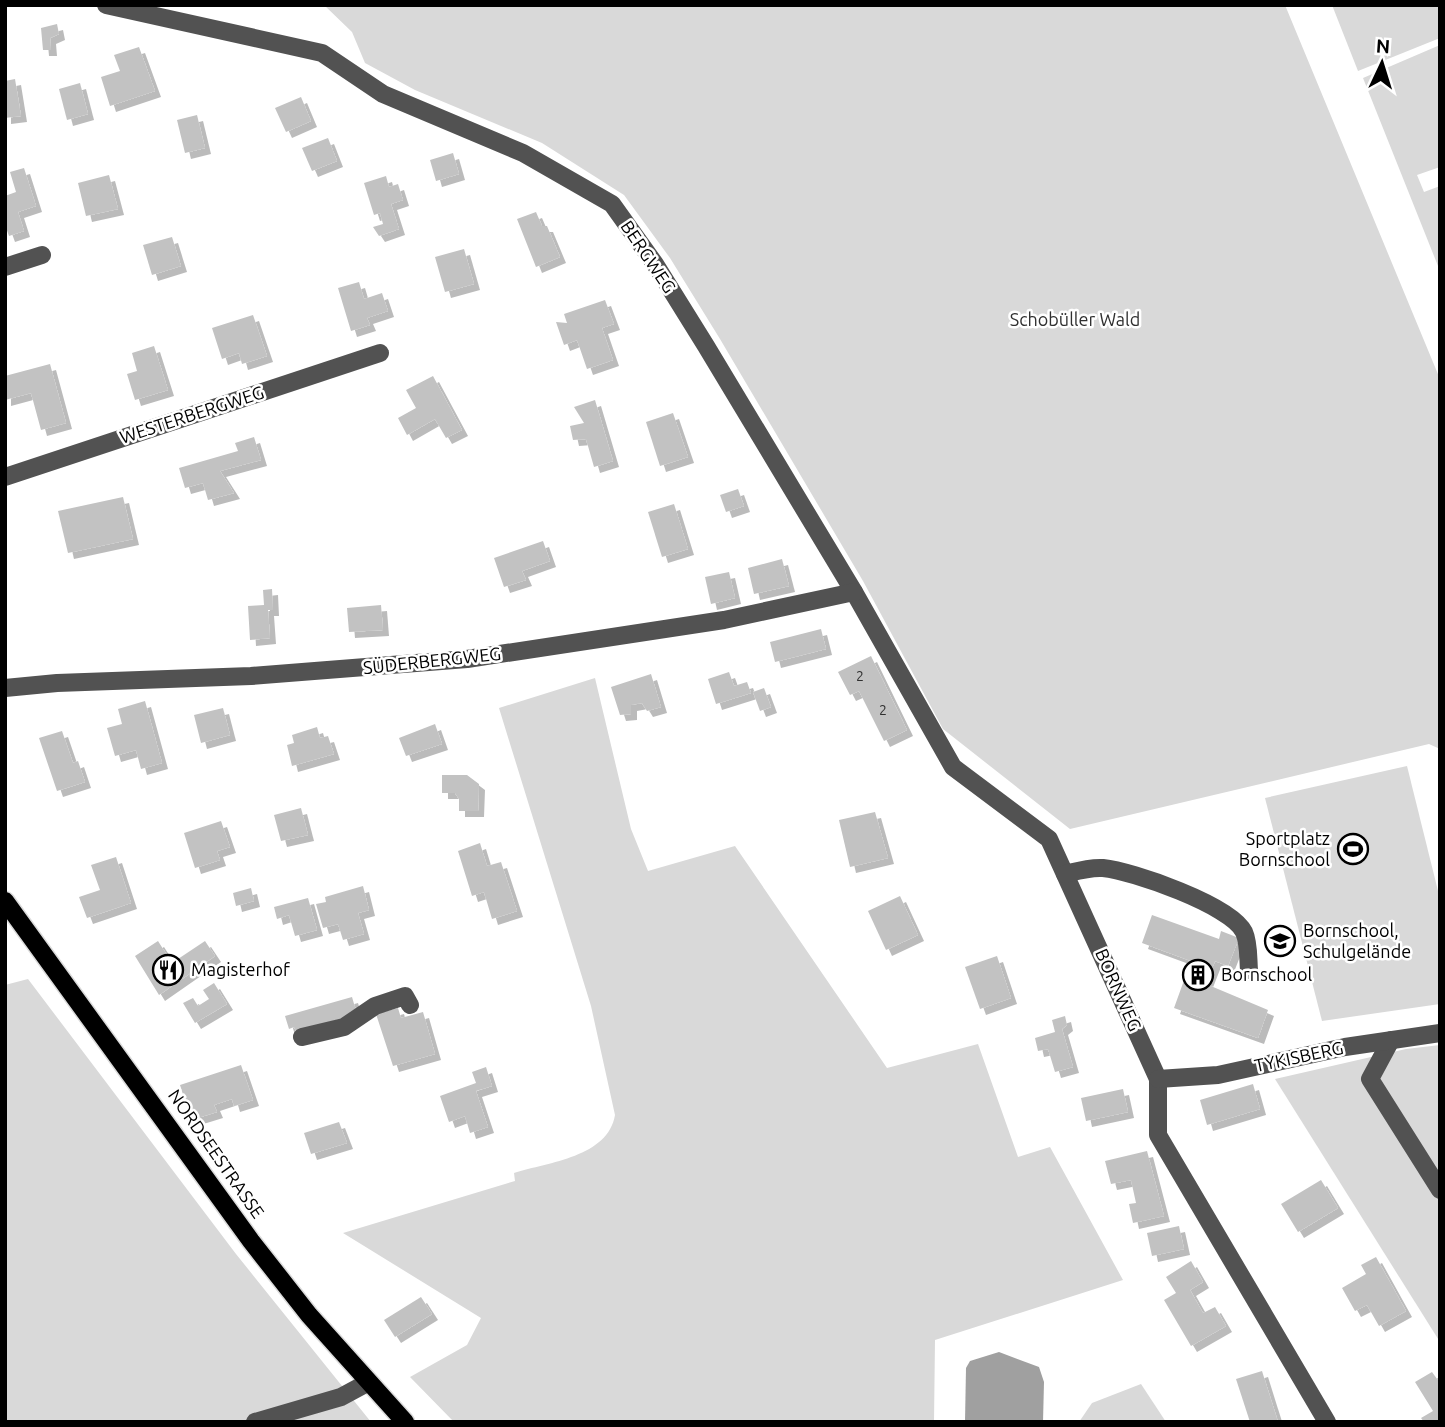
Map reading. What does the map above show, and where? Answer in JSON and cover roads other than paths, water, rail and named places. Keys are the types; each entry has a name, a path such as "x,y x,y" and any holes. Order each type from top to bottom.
{"main road":[{"name":"NORDSEESTRASSE","path":"5,901 251,1241 309,1315 367,1383 405,1422"}],"street":[{"name":"BERGWEG","path":"106,5 322,53 383,94 523,153 612,204 655,264 854,592"},
{"path":"5,267 42,255"},
{"name":"WESTERBERGWEG","path":"5,477 380,353"},
{"name":"SÜDERBERGWEG","path":"5,688 57,683 251,676 467,659 724,620 854,592"},
{"name":"BORNWEG","path":"854,592 953,767 1049,839 1158,1079 1158,1135 1327,1422"},
{"path":"1065,874 1101,868 1128,873 1161,883 1211,906 1237,923 1244,932 1250,970"},
{"path":"302,1037 344,1027 375,1006 405,996 410,1005"},
{"name":"TYKISBERG","path":"1158,1079 1218,1075 1391,1040 1440,1033"},
{"path":"1391,1040 1370,1079 1440,1190"},
{"path":"255,1422 341,1396 367,1383"}],"place":[{"name":"Sportplatz Bornschool","path":"1353,849"},
{"name":"Bornschool, Schulgelände","path":"1280,941"},
{"name":"Magisterhof","path":"168,970"},
{"name":"Bornschool","path":"1198,975"}],"park label":[{"name":"Schobüller Wald","path":"1075,320"}]}
